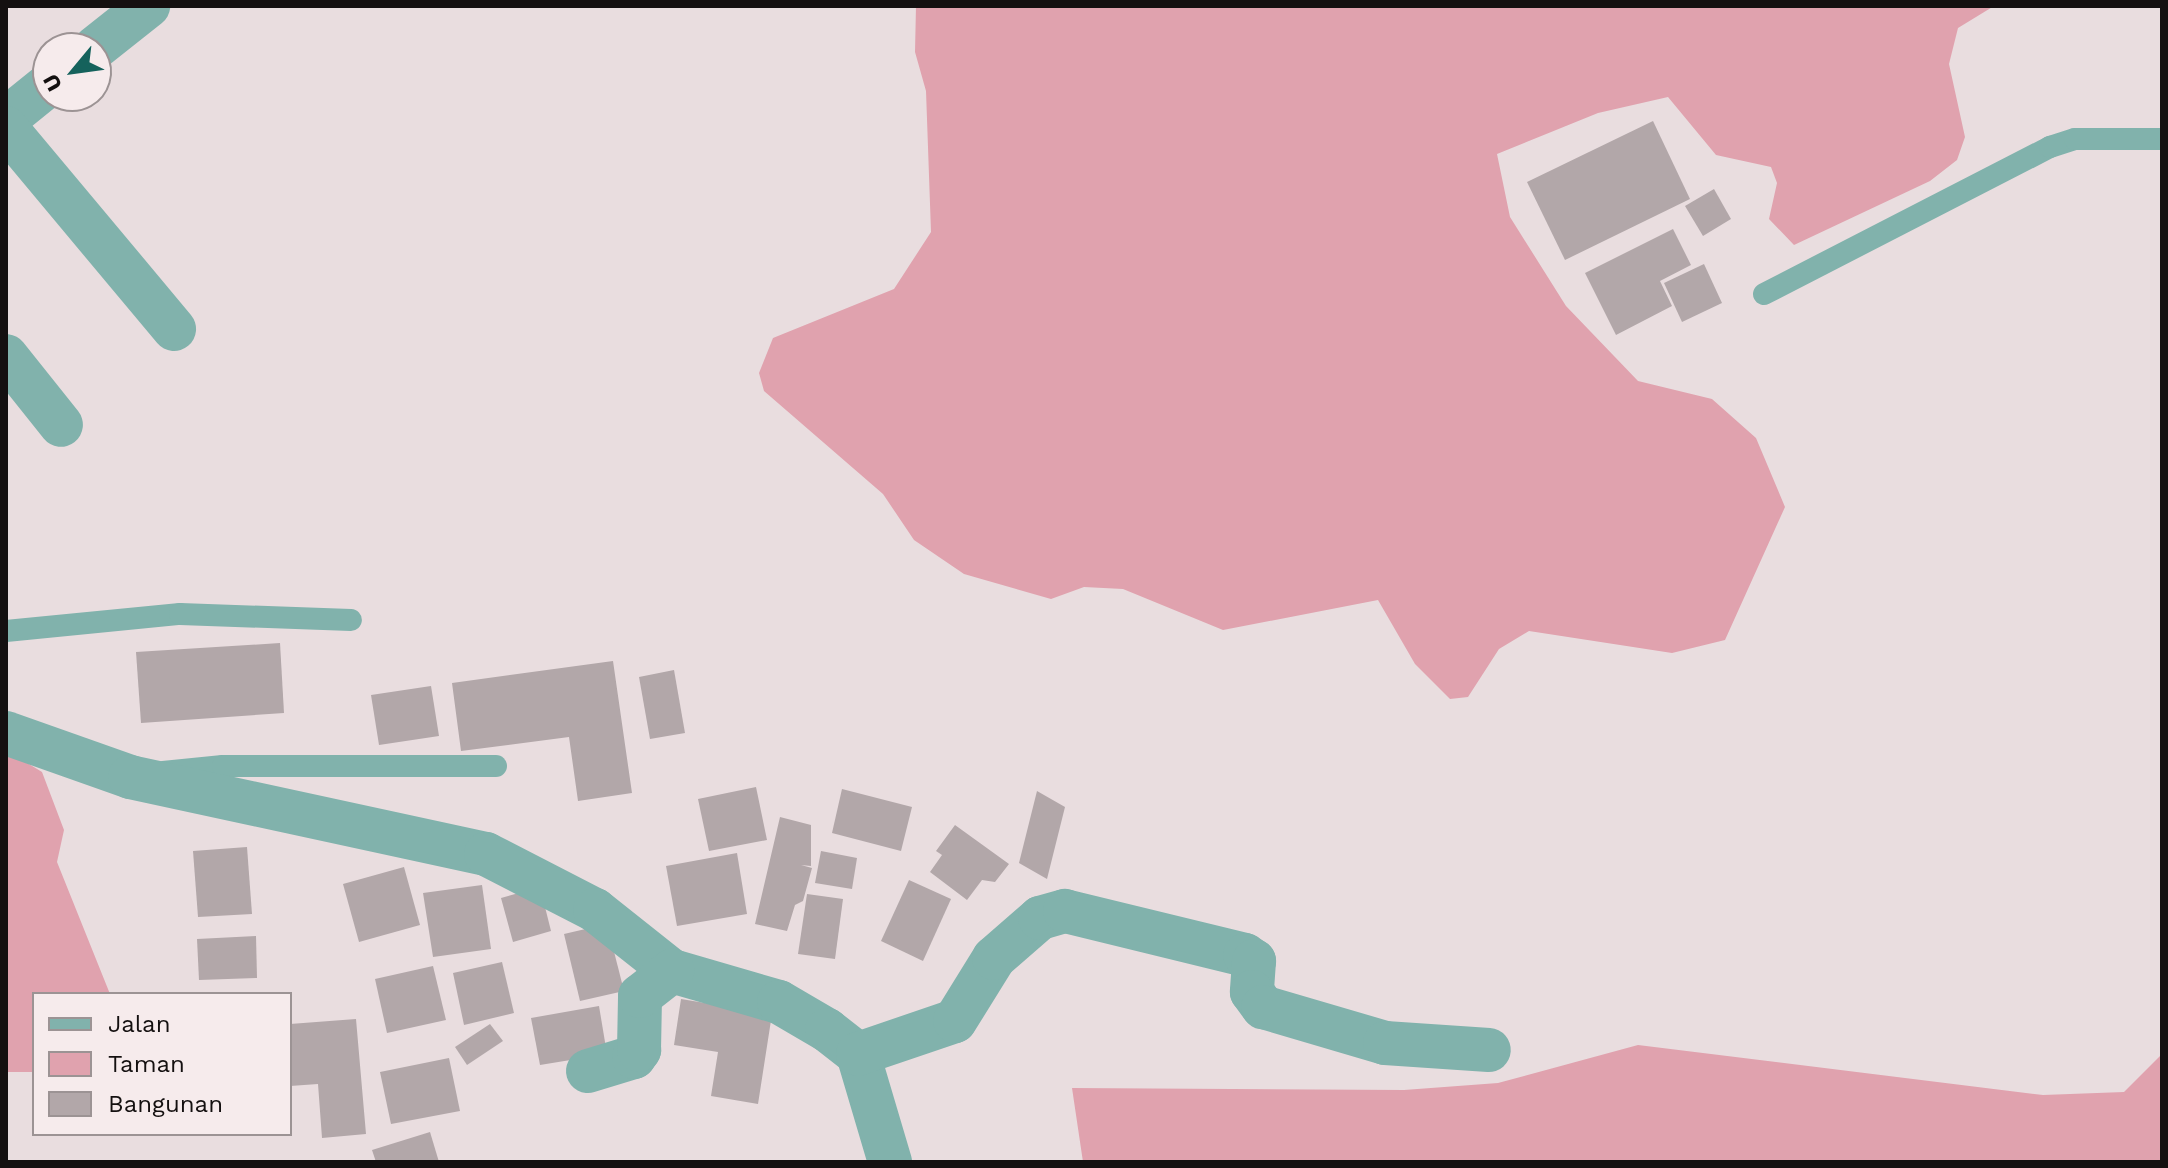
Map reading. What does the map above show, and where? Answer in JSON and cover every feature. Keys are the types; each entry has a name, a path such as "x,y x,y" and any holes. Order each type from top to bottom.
{"street":[{"path":"112,35 148,6"},
{"path":"17,106 174,329"},
{"path":"6,356 61,425"},
{"path":"6,734 130,777 486,854 595,910 672,971 779,1002 858,1054 890,1162"},
{"path":"858,1054 955,1021 994,958 1040,918 1065,911 1245,955 1254,961 1252,992 1263,1007 1385,1043 1489,1050"},
{"path":"588,1071 634,1057 639,1050 640,996 672,971"}],"lane":[{"path":"1764,294 2050,147 2075,139 2162,139"},
{"path":"6,631 180,614 351,620"},
{"path":"130,777 223,766 496,766"}],"green space":[{"path":"916,6 1994,6 1958,28 1949,64 1965,137 1957,160 1930,181 1794,245 1769,219 1777,183 1771,167 1716,155 1668,97 1598,113 1497,154 1510,217 1566,306 1638,381 1712,399 1756,438 1785,507 1725,640 1672,653 1529,631 1499,649 1468,697 1450,699 1415,664 1378,600 1223,630 1123,589 1084,587 1051,599 964,574 914,540 883,494 764,391 759,373 773,338 894,289 931,232 926,91 915,52"},
{"path":"6,750 42,772 64,830 57,862 109,992 32,992 32,1072 6,1072"},
{"path":"1638,1045 2043,1095 2124,1092 2162,1054 2162,1162 1083,1162 1072,1088 1404,1090 1498,1083"}],"building":[{"path":"1653,121 1690,199 1565,260 1527,182"},
{"path":"1714,189 1731,219 1703,236 1685,206"},
{"path":"1673,229 1691,265 1660,281 1672,306 1616,335 1585,273"},
{"path":"1704,264 1722,303 1682,322 1664,283"},
{"path":"280,643 284,713 141,723 136,652"},
{"path":"613,661 632,793 578,801 569,737 461,751 452,683"},
{"path":"674,670 685,733 650,739 639,677"},
{"path":"431,686 439,736 379,745 371,695"},
{"path":"756,787 767,840 709,851 698,799"},
{"path":"842,789 912,807 901,851 832,833"},
{"path":"1037,791 1065,807 1047,879 1019,863"},
{"path":"780,817 811,825 811,866 801,865 812,868 803,901 795,905 787,931 755,924"},
{"path":"955,825 1009,864 995,882 982,880 967,900 930,872 942,855 936,851"},
{"path":"247,847 252,914 198,917 193,851"},
{"path":"821,851 857,858 852,889 815,883"},
{"path":"737,853 747,914 677,926 666,866"},
{"path":"404,867 420,925 359,942 343,884"},
{"path":"909,880 951,899 923,961 881,941"},
{"path":"482,885 491,949 433,957 423,893"},
{"path":"540,887 551,931 513,942 501,898"},
{"path":"807,894 843,899 835,959 798,954"},
{"path":"607,924 624,991 580,1001 564,934"},
{"path":"256,936 257,978 199,980 197,939"},
{"path":"502,962 514,1013 464,1025 453,973"},
{"path":"433,966 446,1020 387,1033 375,979"},
{"path":"681,999 772,1014 758,1104 711,1096 718,1052 674,1045"},
{"path":"599,1006 607,1054 540,1065 531,1018"},
{"path":"356,1019 366,1134 322,1138 318,1084 292,1086 292,1024"},
{"path":"490,1024 503,1041 467,1065 455,1047"},
{"path":"449,1058 460,1111 391,1124 380,1072"},
{"path":"430,1132 439,1162 376,1162 372,1150"}]}
